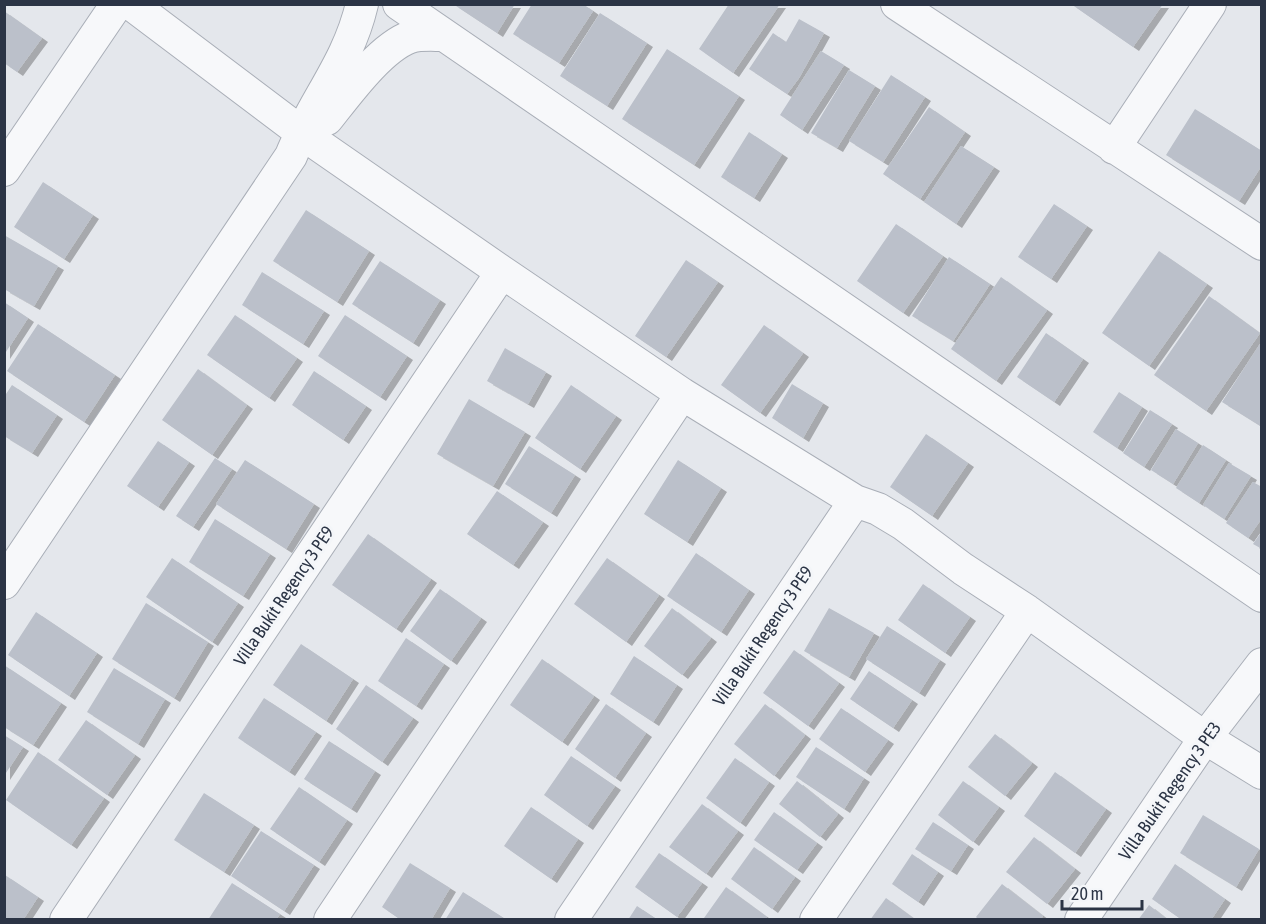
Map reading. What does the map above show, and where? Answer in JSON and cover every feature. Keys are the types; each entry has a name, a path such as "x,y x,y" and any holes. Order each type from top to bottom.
{"street":[{"path":"4,170 117,4"},
{"path":"131,4 301,142 502,272 682,394 855,501 878,509 903,524 963,569 1027,611 1205,738 1262,773"},
{"path":"4,583 301,142 347,52 357,27 362,4"},
{"path":"399,4 1262,596"},
{"path":"897,4 1262,244"},
{"path":"1114,148 1210,4"},
{"path":"301,142 396,44 411,36 442,35"},
{"name":"Villa Bukit Regency 3 PE9","path":"66,920 502,272"},
{"path":"330,920 682,394"},
{"name":"Villa Bukit Regency 3 PE9","path":"571,920 855,501"},
{"path":"816,920 1027,611"},
{"name":"Villa Bukit Regency 3 PE3","path":"1081,920 1205,738 1262,664"}],"building":[{"path":"453,4 515,4 497,33"},
{"path":"532,4 583,4 593,11 559,63 513,34"},
{"path":"729,4 780,4 733,73 699,49"},
{"path":"1071,4 1163,4 1133,47"},
{"path":"4,11 42,38 17,72 4,63"},
{"path":"600,13 647,43 607,106 560,76"},
{"path":"799,19 824,33 799,78 787,94 749,69 773,33 786,42"},
{"path":"667,49 739,96 694,165 622,119"},
{"path":"821,51 844,65 802,130 780,115"},
{"path":"849,70 875,86 837,148 811,133"},
{"path":"891,75 925,97 883,162 849,141"},
{"path":"929,107 965,132 920,199 883,174"},
{"path":"1195,109 1262,151 1262,165 1239,201 1166,155"},
{"path":"749,132 782,154 754,198 721,177"},
{"path":"961,146 994,167 956,224 924,202"},
{"path":"43,182 93,215 64,259 14,227"},
{"path":"1054,204 1087,226 1051,279 1018,257"},
{"path":"306,210 369,251 337,302 273,261"},
{"path":"896,224 943,256 903,313 857,281"},
{"path":"4,235 58,266 34,306 4,289"},
{"path":"1159,251 1207,284 1149,366 1102,333"},
{"path":"949,257 990,284 953,341 912,316"},
{"path":"686,260 718,282 666,357 635,336"},
{"path":"380,261 440,300 413,343 352,304"},
{"path":"262,272 324,311 303,344 242,305"},
{"path":"1001,277 1047,310 996,381 951,349"},
{"path":"1209,296 1260,333 1206,411 1154,375"},
{"path":"4,302 28,318 4,355"},
{"path":"235,315 297,358 269,398 207,355"},
{"path":"345,315 407,356 380,397 318,356"},
{"path":"38,324 115,375 84,422 7,371"},
{"path":"764,325 803,353 760,413 721,385"},
{"path":"1046,333 1083,359 1054,402 1017,377"},
{"path":"1262,341 1262,427 1222,402"},
{"path":"505,348 546,372 528,404 487,381"},
{"path":"198,369 247,405 212,455 162,420"},
{"path":"314,371 366,406 343,440 292,405"},
{"path":"792,384 823,403 803,438 772,418"},
{"path":"12,385 57,415 32,453 4,436 4,397"},
{"path":"571,385 616,416 580,469 535,438"},
{"path":"1119,392 1142,407 1117,448 1093,432"},
{"path":"469,399 525,432 493,486 437,454"},
{"path":"1150,410 1172,424 1144,467 1123,453"},
{"path":"1176,429 1198,443 1173,484 1151,470"},
{"path":"926,434 968,463 932,516 890,487"},
{"path":"158,441 189,462 158,507 127,486"},
{"path":"1203,445 1226,460 1199,503 1176,488"},
{"path":"529,446 575,475 551,513 505,484"},
{"path":"215,458 232,469 193,527 176,516"},
{"path":"245,460 314,504 286,549 216,504"},
{"path":"678,460 721,488 687,542 644,514"},
{"path":"1229,463 1251,476 1224,519 1203,505"},
{"path":"1253,482 1262,487 1262,518 1248,538 1226,523"},
{"path":"497,491 543,522 513,565 467,534"},
{"path":"215,519 270,554 243,596 189,562"},
{"path":"1262,531 1262,549 1253,544"},
{"path":"368,534 431,579 396,629 332,585"},
{"path":"696,553 749,590 721,632 667,596"},
{"path":"172,558 238,603 212,642 146,597"},
{"path":"607,558 659,595 626,642 574,604"},
{"path":"923,584 970,617 945,653 898,620"},
{"path":"440,589 481,618 451,661 410,631"},
{"path":"146,603 208,642 174,698 112,659"},
{"path":"672,608 711,638 682,675 644,646"},
{"path":"829,608 874,633 849,677 804,651"},
{"path":"36,612 97,653 69,696 8,655"},
{"path":"887,626 940,660 919,693 866,659"},
{"path":"406,638 444,664 416,706 378,681"},
{"path":"301,644 353,679 326,721 273,685"},
{"path":"794,650 839,683 808,726 763,693"},
{"path":"634,656 677,685 653,722 610,694"},
{"path":"542,659 594,696 562,742 510,705"},
{"path":"4,665 61,703 33,745 4,727"},
{"path":"114,668 165,699 138,744 87,712"},
{"path":"869,671 912,700 893,728 850,699"},
{"path":"366,685 413,718 382,762 336,729"},
{"path":"264,698 316,732 289,772 238,738"},
{"path":"606,704 646,733 615,778 575,749"},
{"path":"765,704 805,735 774,776 734,744"},
{"path":"841,708 888,740 865,772 819,739"},
{"path":"86,720 135,755 107,795 58,760"},
{"path":"995,734 1032,763 1005,796 968,767"},
{"path":"4,735 23,747 4,776"},
{"path":"329,741 375,771 351,809 304,779"},
{"path":"816,747 864,778 844,809 796,777"},
{"path":"38,752 104,798 71,845 6,800"},
{"path":"571,756 615,786 587,826 544,795"},
{"path":"735,758 769,782 740,823 706,798"},
{"path":"1055,772 1106,809 1075,853 1024,816"},
{"path":"797,781 838,814 820,837 779,804"},
{"path":"963,781 999,807 973,842 938,815"},
{"path":"299,787 347,820 319,862 270,829"},
{"path":"204,793 254,825 224,872 174,840"},
{"path":"702,804 738,831 706,874 669,847"},
{"path":"531,807 578,839 551,879 504,846"},
{"path":"774,812 817,843 797,870 754,840"},
{"path":"1203,815 1259,849 1236,887 1180,853"},
{"path":"933,822 968,845 951,871 915,849"},
{"path":"261,831 314,865 284,911 231,876"},
{"path":"1034,837 1075,869 1047,904 1006,872"},
{"path":"754,847 795,877 772,909 731,879"},
{"path":"659,853 702,883 677,917 635,887"},
{"path":"912,854 938,872 918,902 892,884"},
{"path":"410,863 450,888 431,920 401,920 382,907"},
{"path":"1175,864 1225,899 1211,920 1182,920 1152,899"},
{"path":"5,875 38,897 23,920 5,920"},
{"path":"232,883 280,914 276,920 208,920"},
{"path":"1002,884 1043,916 1040,920 979,920 976,917"},
{"path":"726,887 767,917 766,920 706,920 704,918"},
{"path":"463,892 507,920 445,920"},
{"path":"886,898 916,920 870,920"},
{"path":"1149,905 1168,920 1138,920"},
{"path":"637,906 658,920 628,920"}]}
